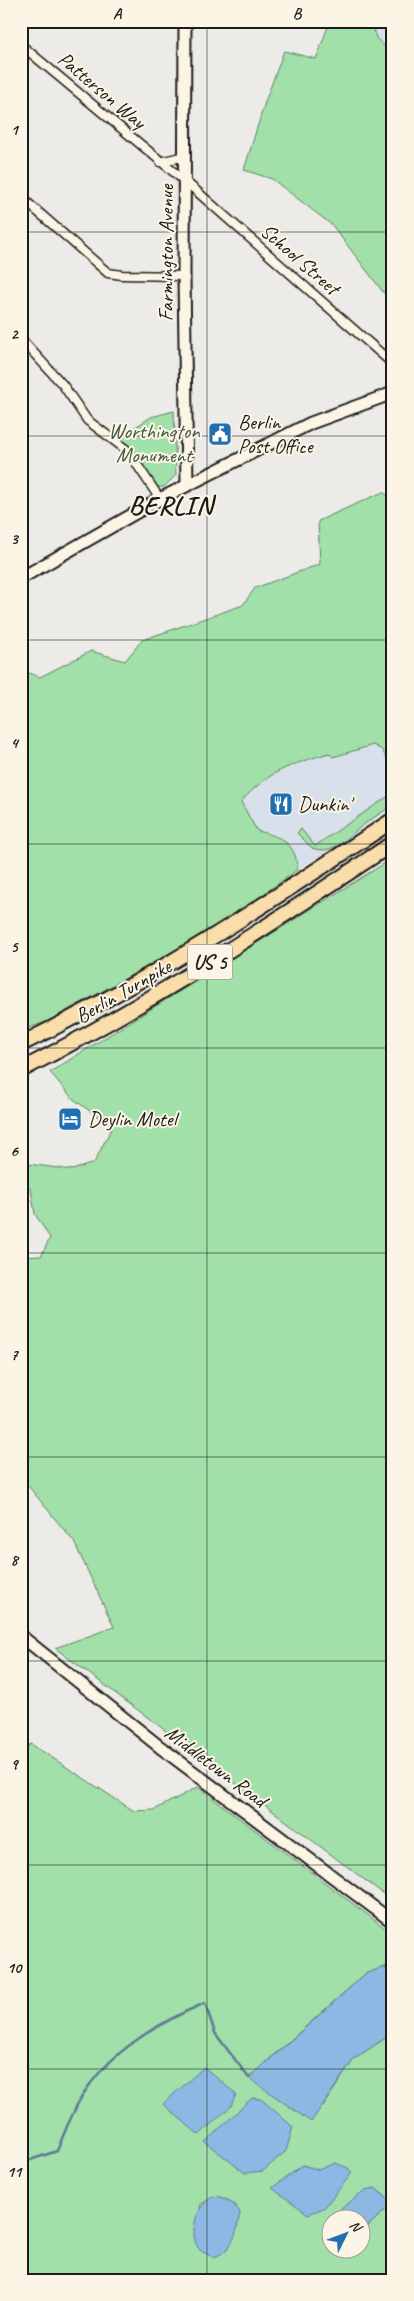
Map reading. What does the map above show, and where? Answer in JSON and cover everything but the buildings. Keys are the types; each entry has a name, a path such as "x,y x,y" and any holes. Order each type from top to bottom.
{"highway":[{"name":"Berlin Turnpike","path":"21,1044 109,998 190,952 393,820"},
{"name":"Berlin Turnpike","path":"21,1070 170,987 273,923 393,843"}],"street":[{"name":"Farmington Avenue","path":"185,21 184,276 187,485"},
{"name":"Patterson Way","path":"21,45 184,182"},
{"path":"160,162 185,156"},
{"name":"School Street","path":"184,182 393,364"},
{"path":"21,197 108,273 184,276"},
{"path":"21,339 63,385 87,420 128,451 160,499"},
{"path":"21,578 160,499 311,423 393,393"},
{"name":"Middletown Road","path":"24,1642 153,1742 393,1922"}],"shaded area":[{"path":"372,21 393,21 393,54 376,38"},
{"path":"373,745 382,750 393,770 393,806 350,838 297,870 297,861 276,834 257,831 240,802 258,783 287,766 329,752 333,757"}],"green space":[{"path":"330,21 372,21 376,38 393,54 393,305 332,225 272,179 244,170 265,102 284,51 316,59"},
{"name":"Worthington Monument","path":"174,411 176,475 164,487 155,487 136,454 120,442 120,437 151,417"},
{"path":"383,492 393,500 393,769 382,750 373,745 333,757 329,753 303,761 270,776 251,791 241,802 257,831 280,838 291,847 297,870 233,916 188,944 48,1021 21,1031 21,670 40,677 91,651 125,661 142,640 243,605 255,588 320,564 318,521"},
{"path":"393,793 393,805 366,822 346,840 334,847 320,850 312,848 297,833 301,829 315,846"},
{"path":"393,858 393,1901 55,1648 114,1627 74,1542 21,1477 21,1257 41,1256 50,1238 35,1214 31,1189 21,1184 21,1163 72,1170 94,1163 112,1127 72,1098 50,1072"},
{"path":"31,1744 134,1811 154,1810 198,1787 393,1934 393,1976 384,1967 365,1974 249,2077 323,2106 354,2059 393,2033 393,2203 393,2280 21,2280 21,1750","holes":["303,2165 318,2170 273,2188","218,2196 228,2200 237,2207 194,2238 201,2204"]}],"water":[{"path":"384,1967 393,1976 393,2033 354,2059 311,2122 249,2078 365,1974"},
{"path":"204,2067 236,2094 231,2106 199,2135 163,2104"},
{"path":"252,2098 261,2099 293,2127 286,2151 263,2171 245,2173 205,2142"},
{"path":"335,2163 348,2168 352,2173 324,2208 308,2214 272,2188 303,2165 318,2170"},
{"path":"375,2188 393,2203 372,2222 372,2208 342,2208 365,2190"},
{"path":"218,2196 231,2202 240,2213 233,2240 226,2250 214,2257 200,2250 196,2244 194,2228 199,2211 204,2203 210,2198"}],"waterway":[{"path":"385,1968 393,1953"},
{"path":"21,2163 57,2151 74,2110 88,2087 116,2056 149,2031 205,2003 215,2033 249,2078"}],"place":[{"name":"Berlin Post Office","path":"220,434"},
{"name":"Dunkin'","path":"281,804"},
{"name":"Deylin Motel","path":"70,1119"}],"district":[{"name":"BERLIN","path":"171,505"}]}
